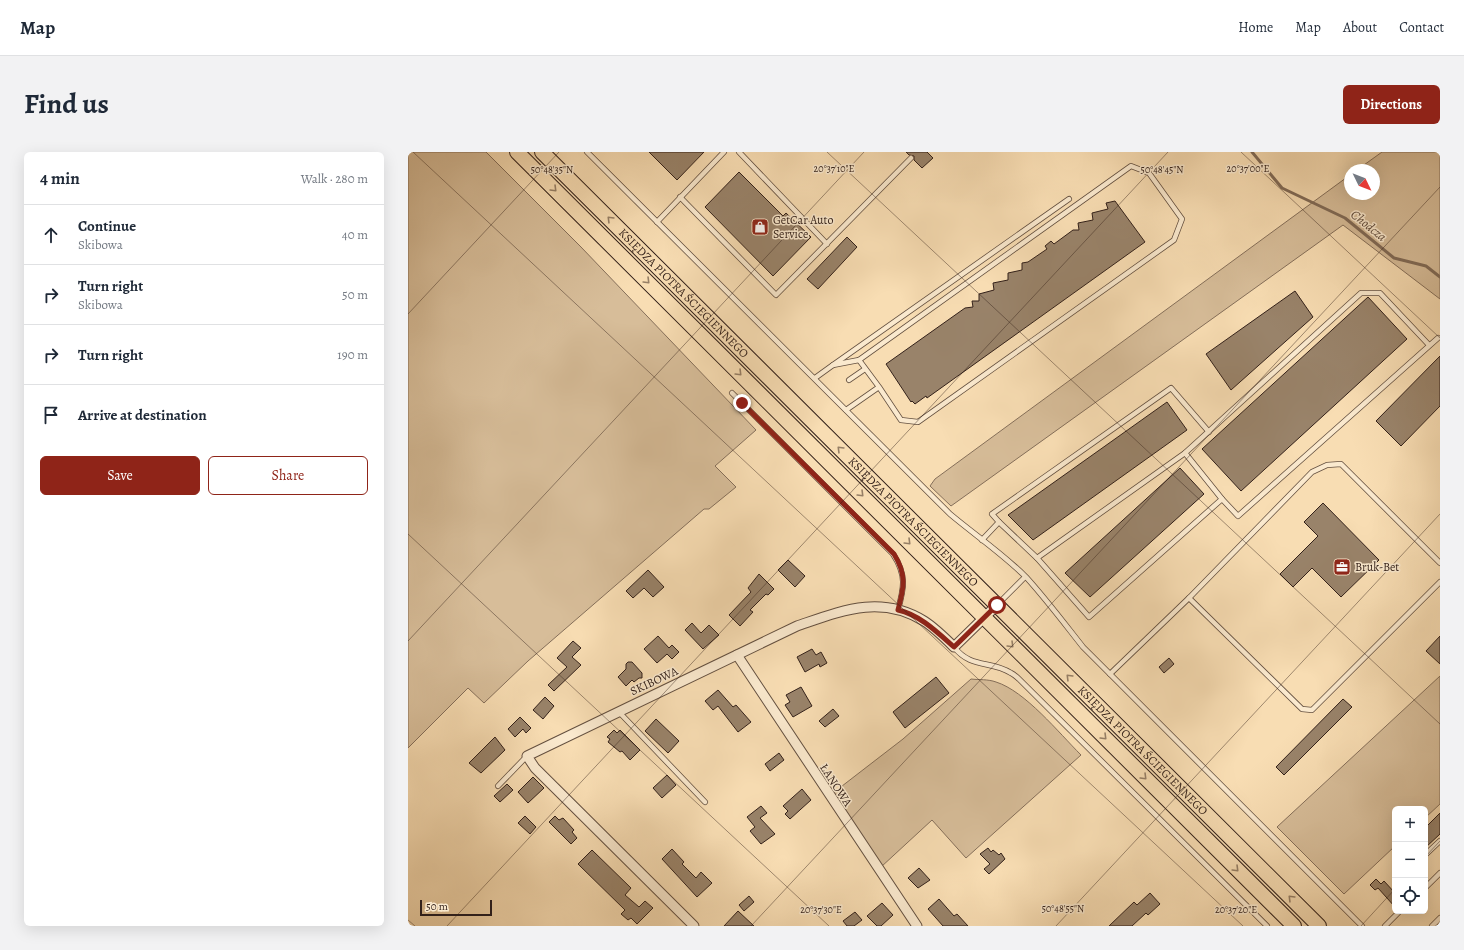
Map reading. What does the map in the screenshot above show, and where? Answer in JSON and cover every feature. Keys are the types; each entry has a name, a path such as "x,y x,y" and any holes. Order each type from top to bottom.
{"main road":[{"name":"KSIĘDZA PIOTRA ŚCIEGIENNEGO","path":"517,152 1294,926"},
{"name":"KSIĘDZA PIOTRA ŚCIEGIENNEGO","path":"542,152 1319,926"}],"street":[{"path":"954,647 997,605"},
{"name":"SKIBOWA","path":"527,756 796,626 850,608 868,606 906,612 924,621 954,647"},
{"name":"ŁANOWA","path":"737,655 917,926"},
{"path":"527,756 536,768 694,926"}],"lane":[{"path":"587,152 950,514 1025,576 1046,599 1083,646 1362,926"},
{"path":"657,222 724,152"},
{"path":"739,152 826,244"},
{"path":"680,197 776,295 911,158"},
{"path":"833,365 859,360 1131,166 1149,173 1182,219 1174,240 918,422 901,420 879,386 859,360"},
{"path":"814,378 1070,199"},
{"path":"1037,558 1186,453 1361,293 1380,293 1429,345"},
{"path":"1186,453 1222,499 1238,516 1438,338"},
{"path":"849,380 865,369"},
{"path":"846,410 879,386"},
{"path":"1209,432 1171,388 992,514 1037,558 1089,617 1222,499"},
{"path":"732,393 894,554 900,565 904,585 898,610"},
{"path":"1110,674 1190,598 1312,472 1327,465 1341,464 1440,563"},
{"path":"982,540 999,522"},
{"path":"997,605 1025,576"},
{"path":"1190,598 1302,709 1312,710 1440,582"},
{"path":"954,647 959,654 972,662 1005,670 1021,681 1267,926"},
{"path":"618,712 705,802"},
{"path":"498,786 527,756"},
{"path":"1428,852 1440,841"},
{"path":"1428,885 1440,874"},
{"path":"1385,926 1397,914"},
{"path":"1432,926 1440,918"}],"shaded area":[{"path":"408,152 486,152 581,247 756,430 715,466 736,487 709,509 704,509 528,661 484,703 468,688 408,748"},
{"path":"1382,152 1440,152 1440,299 1343,225 951,506 930,486 935,479 1344,179 1344,200 1380,200 1380,164 1365,164"},
{"path":"1440,676 1440,804 1428,815 1428,806 1392,806 1392,849 1344,894 1277,827"},
{"path":"971,679 996,682 1018,694 1030,703 1081,755 966,858 932,820 881,867 833,793 903,739"}],"building":[{"path":"649,152 704,152 677,180"},
{"path":"906,152 927,152 933,158 922,168 914,160 914,156 909,155"},
{"name":"GetCar Auto Service","path":"739,172 783,216 786,213 811,237 773,276 705,207"},
{"path":"1115,201 1145,242 927,398 926,396 915,404 912,401 911,402 886,364 965,308 973,307 972,301 979,301 979,294 994,290 993,283 1008,280 1008,273 1022,270 1022,263 1028,262 1047,249 1045,246 1051,241 1054,244 1073,230 1079,230 1078,223 1093,220 1092,213 1108,209 1106,203"},
{"path":"847,237 857,247 818,289 807,279"},
{"path":"1295,291 1313,317 1231,390 1206,354"},
{"path":"1368,297 1407,339 1241,491 1202,449"},
{"path":"1440,356 1440,406 1401,446 1376,421"},
{"path":"1167,402 1187,430 1033,540 1008,515"},
{"path":"1180,468 1204,494 1090,597 1065,573"},
{"path":"1323,503 1379,560 1341,597 1312,568 1293,587 1280,574 1318,536 1304,522"},
{"path":"788,560 805,576 795,587 778,570"},
{"path":"648,570 664,587 653,597 644,588 633,598 626,591"},
{"path":"759,574 774,589 768,595 766,594 750,610 753,612 740,626 729,615 751,592 748,588"},
{"path":"692,623 701,633 709,625 719,635 703,649 685,630"},
{"path":"658,636 669,648 672,645 679,652 672,659 667,654 657,663 644,649"},
{"path":"1440,636 1440,664 1426,651"},
{"path":"573,641 581,648 572,657 581,665 554,691 548,685 567,667 557,658"},
{"path":"812,649 816,655 821,652 827,663 820,667 819,664 805,672 797,657"},
{"path":"1169,658 1174,664 1164,673 1159,667"},
{"path":"628,662 632,662 642,673 642,678 639,678 634,682 632,680 626,686 618,677 626,669 626,664"},
{"path":"936,677 949,693 905,728 893,712"},
{"path":"801,687 812,706 793,717 785,705 790,702 786,695"},
{"path":"718,690 733,707 736,705 751,722 738,732 718,706 713,710 705,701"},
{"path":"545,697 554,706 543,719 533,710"},
{"path":"1343,699 1352,707 1284,775 1276,767"},
{"path":"833,709 839,716 825,727 819,721"},
{"path":"520,717 531,728 526,733 523,729 515,737 508,729"},
{"path":"656,719 679,741 668,753 645,731"},
{"path":"614,730 617,733 620,730 640,750 630,760 622,751 620,752 608,742 610,739 607,737"},
{"path":"495,737 505,750 481,773 469,763"},
{"path":"779,753 784,760 770,771 765,764"},
{"path":"667,775 676,785 662,798 653,788"},
{"path":"533,777 544,788 528,803 518,792"},
{"path":"507,784 513,790 500,802 494,796"},
{"path":"802,789 811,800 790,819 785,814 788,811 783,806"},
{"path":"761,806 767,813 760,818 775,834 761,844 750,831 755,827 747,817"},
{"path":"1440,813 1440,834 1428,845 1428,842 1428,825"},
{"path":"525,816 536,827 530,834 518,823"},
{"path":"555,816 559,820 563,818 574,830 572,832 577,838 571,844 549,822"},
{"path":"988,848 991,852 993,850 999,855 1001,853 1005,859 989,874 984,869 990,864 980,854"},
{"path":"672,849 684,862 682,864 696,878 701,872 712,883 697,897 662,859"},
{"path":"592,850 631,888 625,895 639,907 645,901 653,908 637,924 631,918 628,920 621,914 625,910 578,864"},
{"path":"919,868 930,880 918,888 908,878"},
{"path":"1376,879 1381,884 1384,881 1392,890 1392,904 1378,888 1375,890 1370,885"},
{"path":"1150,893 1160,904 1148,915 1146,913 1132,926 1109,926 1134,902 1137,905"},
{"path":"749,896 754,902 744,911 739,905"},
{"path":"939,899 954,916 957,914 968,926 943,926 928,909"},
{"path":"882,903 893,915 881,926 877,926 867,916"},
{"path":"738,911 754,926 724,926"},
{"path":"855,912 862,920 854,926 847,926 843,921"}],"waterway":[{"name":"Chodcza","path":"1252,152 1282,188 1345,218 1394,258 1426,266 1440,277"}],"place":[{"name":"GetCar Auto Service","path":"760,227"},
{"name":"Bruk-Bet","path":"1342,567"}],"route":[{"path":"742,403 894,554 900,565 904,585 898,610 906,612 924,621 954,647 997,605"}]}
